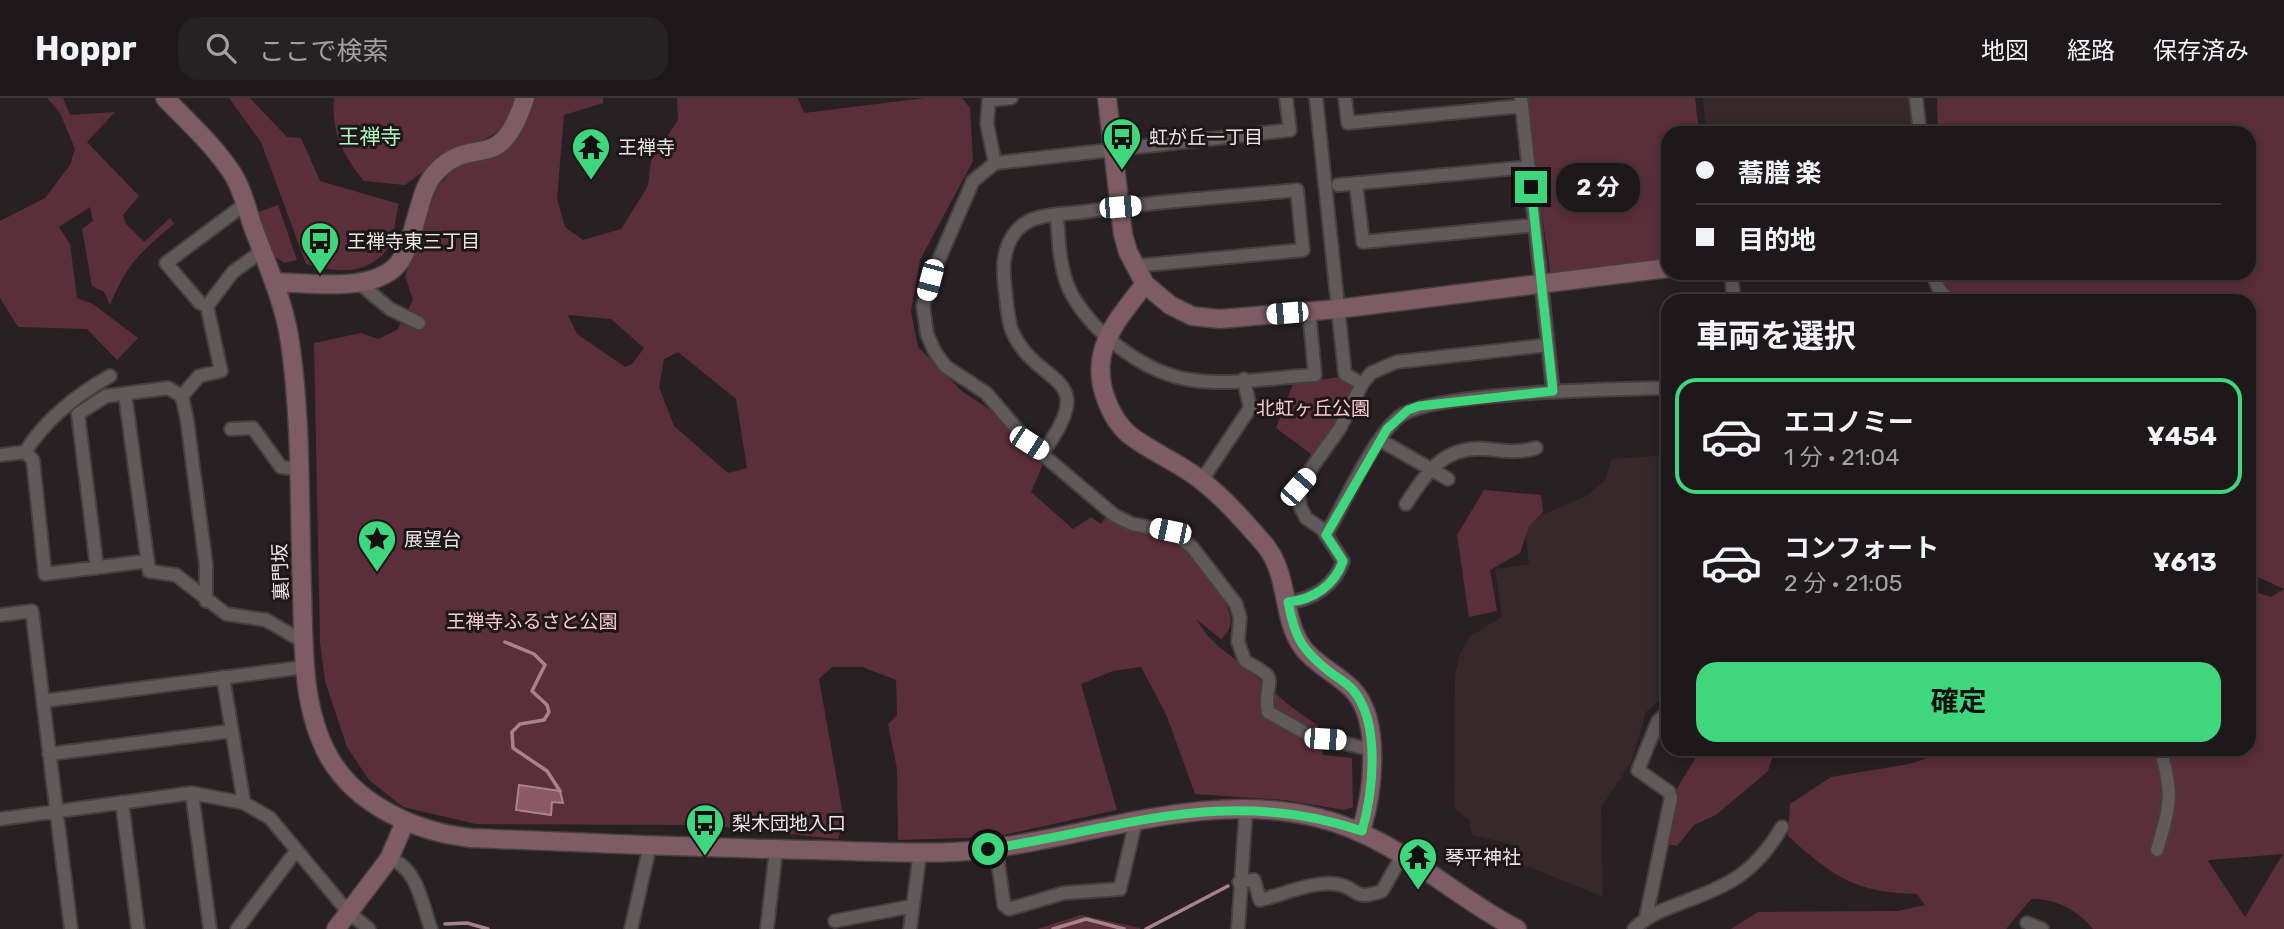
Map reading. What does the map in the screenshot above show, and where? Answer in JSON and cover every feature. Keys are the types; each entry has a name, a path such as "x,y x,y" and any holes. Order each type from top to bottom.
{"street":[{"name":"裏門坂","path":"165,98 222,158 234,176 275,282 290,341 298,469 305,667 315,722 337,768 352,786 405,822 447,835 471,838 776,850 920,852 996,848 1136,820 1219,809 1246,809 1318,818 1362,831 1403,854 1517,929"},
{"path":"275,282 359,283 379,279 396,267 408,244 430,178 450,161 497,147 507,139 514,130 525,98"},
{"path":"995,163 989,144 989,99 1011,98"},
{"path":"1107,98 1123,234 1135,267 1145,284 1170,306 1192,316 1220,319 1337,309 1661,269"},
{"path":"1286,98 1290,130 995,163 973,181 940,250 923,306 925,323 935,352 944,366 986,393 1029,443 1043,452 1114,515 1132,524 1170,531 1192,547 1236,604 1240,618 1238,642 1245,661 1267,672 1271,679 1268,712 1307,734 1345,741 1372,750"},
{"path":"1316,98 1345,374 1362,384"},
{"path":"1345,98 1348,123 1522,102 1553,391"},
{"path":"1916,98 1919,126"},
{"path":"1338,185 1529,167"},
{"path":"1356,184 1363,242 1535,225"},
{"path":"1043,452 1060,429 1067,413 1067,401 1060,381 1033,359 1013,331 1003,272 1004,256 1022,225 1039,217 1297,190 1303,250 1135,267"},
{"path":"207,306 200,303 166,263 245,204"},
{"path":"1057,216 1063,271 1072,295 1107,336 1141,361 1180,377 1209,382 1315,375 1309,311"},
{"path":"181,396 199,376 221,371 207,306 233,272 262,251"},
{"path":"359,283 390,309 419,323"},
{"path":"1145,284 1107,336 1100,353 1101,384 1116,419 1130,435 1202,480 1267,548 1282,575 1296,637 1306,652 1353,690 1366,712 1372,750 1362,831"},
{"path":"1288,602 1318,593 1338,575 1343,561 1326,535 1306,518 1300,506 1298,487 1340,428 1362,384 1382,366 1396,362 1548,345"},
{"path":"0,455 25,452 44,425 86,389 110,376"},
{"path":"1202,480 1250,408 1244,379"},
{"path":"97,568 78,414 106,396 168,388 181,396 206,565 205,601"},
{"path":"1326,535 1396,418 1419,406 1553,391 1661,388"},
{"path":"125,394 149,571 176,575 205,601 226,614 266,620 304,642"},
{"path":"231,429 253,428 281,467 298,469"},
{"path":"1381,440 1448,479"},
{"path":"1406,504 1430,468 1447,455 1467,449 1520,452 1536,448"},
{"path":"25,452 33,460 45,575 148,561"},
{"path":"0,615 32,611 71,929"},
{"path":"43,701 305,667"},
{"path":"223,677 244,803"},
{"path":"1646,917 1671,798 1669,792 1638,770 1661,718"},
{"path":"49,754 232,732"},
{"path":"2157,850 2169,810 2170,781 2162,756"},
{"path":"192,793 210,929"},
{"path":"0,819 192,793 244,803 270,818 348,912 369,929"},
{"path":"122,802 138,929"},
{"path":"1238,929 1239,882 1246,809"},
{"path":"996,848 1004,905 1009,909 1064,893 1120,889 1136,820"},
{"path":"336,929 389,859 405,822"},
{"path":"1634,929 1646,917 1715,890 1744,874 1759,862 1782,827"},
{"path":"631,929 650,845"},
{"path":"767,929 776,850"},
{"path":"237,929 296,851"},
{"path":"910,929 920,852"},
{"path":"1239,882 1254,880 1259,900 1318,885 1338,884 1357,895 1367,896 1382,891 1403,854"},
{"path":"389,859 400,862 411,873 431,929"},
{"path":"835,921 913,906"},
{"path":"2027,923 2042,929"}],"shaded area":[{"path":"1703,98 1908,98 1911,126 1705,126"},
{"path":"1661,456 1661,699 1646,712 1631,763 1601,807 1603,897 1522,864 1519,846 1472,835 1469,820 1454,808 1455,675 1460,654 1470,636 1502,617 1495,569 1529,564 1524,522 1587,496 1605,480 1612,459"},
{"path":"519,785 560,791 563,803 552,802 551,815 516,810"}],"green space":[{"path":"47,98 63,98 70,115 115,112 87,142 139,196 123,215 126,224 144,242 170,218 174,224 136,260 122,279 110,305 104,292 92,286 82,229 93,221 90,207 59,227 70,244 77,298 93,304 138,338 117,360 87,329 18,327 0,298 0,221 45,198 70,165 75,149 60,113"},
{"path":"229,98 250,98 287,137 301,138 320,181 399,204 394,232 388,248 380,257 371,264 351,270 306,264 261,142"},
{"path":"334,98 516,98 510,114 496,132 446,155 405,185 364,181 340,143 334,122"},
{"name":"王禅寺ふるさと公園","path":"534,98 603,98 603,103 564,115 557,199 565,227 583,240 621,229 648,186 651,160 678,120 677,98 798,98 804,113 925,98 962,98 970,108 973,161 920,260 911,311 918,347 963,392 989,409 1043,464 1031,492 1073,529 1091,517 1101,524 1106,517 1112,523 1178,540 1226,604 1231,623 1221,639 1196,619 1219,646 1318,725 1323,755 1352,758 1353,807 1344,810 1285,800 1195,794 1166,714 1141,667 1113,671 1081,684 1117,810 994,837 898,840 897,769 888,724 897,715 896,680 862,667 832,667 819,679 844,820 838,839 707,825 476,824 403,807 369,780 347,747 325,681 320,642 314,343 361,333 378,339 397,330 413,300 405,276 437,188 454,168 506,152","holes":["568,315 611,319 644,348 632,364 625,367 577,334","678,352 736,399 747,468 728,473 674,426 659,387 664,359"]},
{"path":"1525,98 1695,98 1698,126 1661,126 1661,263 1551,277"},
{"path":"1937,98 2284,98 2284,589 2256,576 2256,294 1953,294 1943,280 2256,280 2256,126 1938,126"},
{"path":"278,205 297,260 284,263 274,256 258,212"},
{"name":"北虹ヶ丘公園","path":"1339,377 1357,386 1315,457 1276,428 1293,384"},
{"path":"1484,490 1541,495 1543,512 1529,526 1520,553 1490,570 1497,611 1469,617 1457,535"},
{"path":"2284,589 2284,929 2093,929 2080,916 2057,903 2031,899 2006,929 1731,929 1758,912 1898,911 1925,905 1917,894 1877,890 1846,880 1818,862 1788,836 1790,804 1831,777 1909,764 1934,756 2256,756 2256,592 2271,597","holes":["2283,854 2245,917 2209,860"]},
{"path":"1697,756 1773,756 1768,771 1716,815 1694,825 1677,846 1666,844 1673,795"},
{"path":"1081,915 1140,928 1140,929 1037,929"}],"waterway":[{"path":"505,642 534,654 545,665 532,691 547,705 549,712 544,720 520,724 512,732 513,748 547,771 560,791"},
{"path":"1146,929 1228,886"},
{"path":"1053,929 1086,919 1124,929"},
{"path":"445,924 467,923 488,929"}],"place":[{"name":"虹が丘一丁目","path":"1122,171"},
{"name":"王禅寺","path":"591,181"},
{"name":"王禅寺東三丁目","path":"320,275"},
{"name":"展望台","path":"377,573"},
{"name":"梨木団地入口","path":"705,857"},
{"name":"琴平神社","path":"1418,891"}],"district":[{"name":"王禅寺","path":"370,137"}],"route":[{"path":"988,849 1157,816 1219,809 1284,812 1318,818 1362,831 1366,818 1372,750 1371,729 1366,712 1353,690 1306,652 1296,637 1288,602 1318,593 1338,575 1343,561 1326,535 1396,418 1419,406 1553,391 1531,187"}]}
